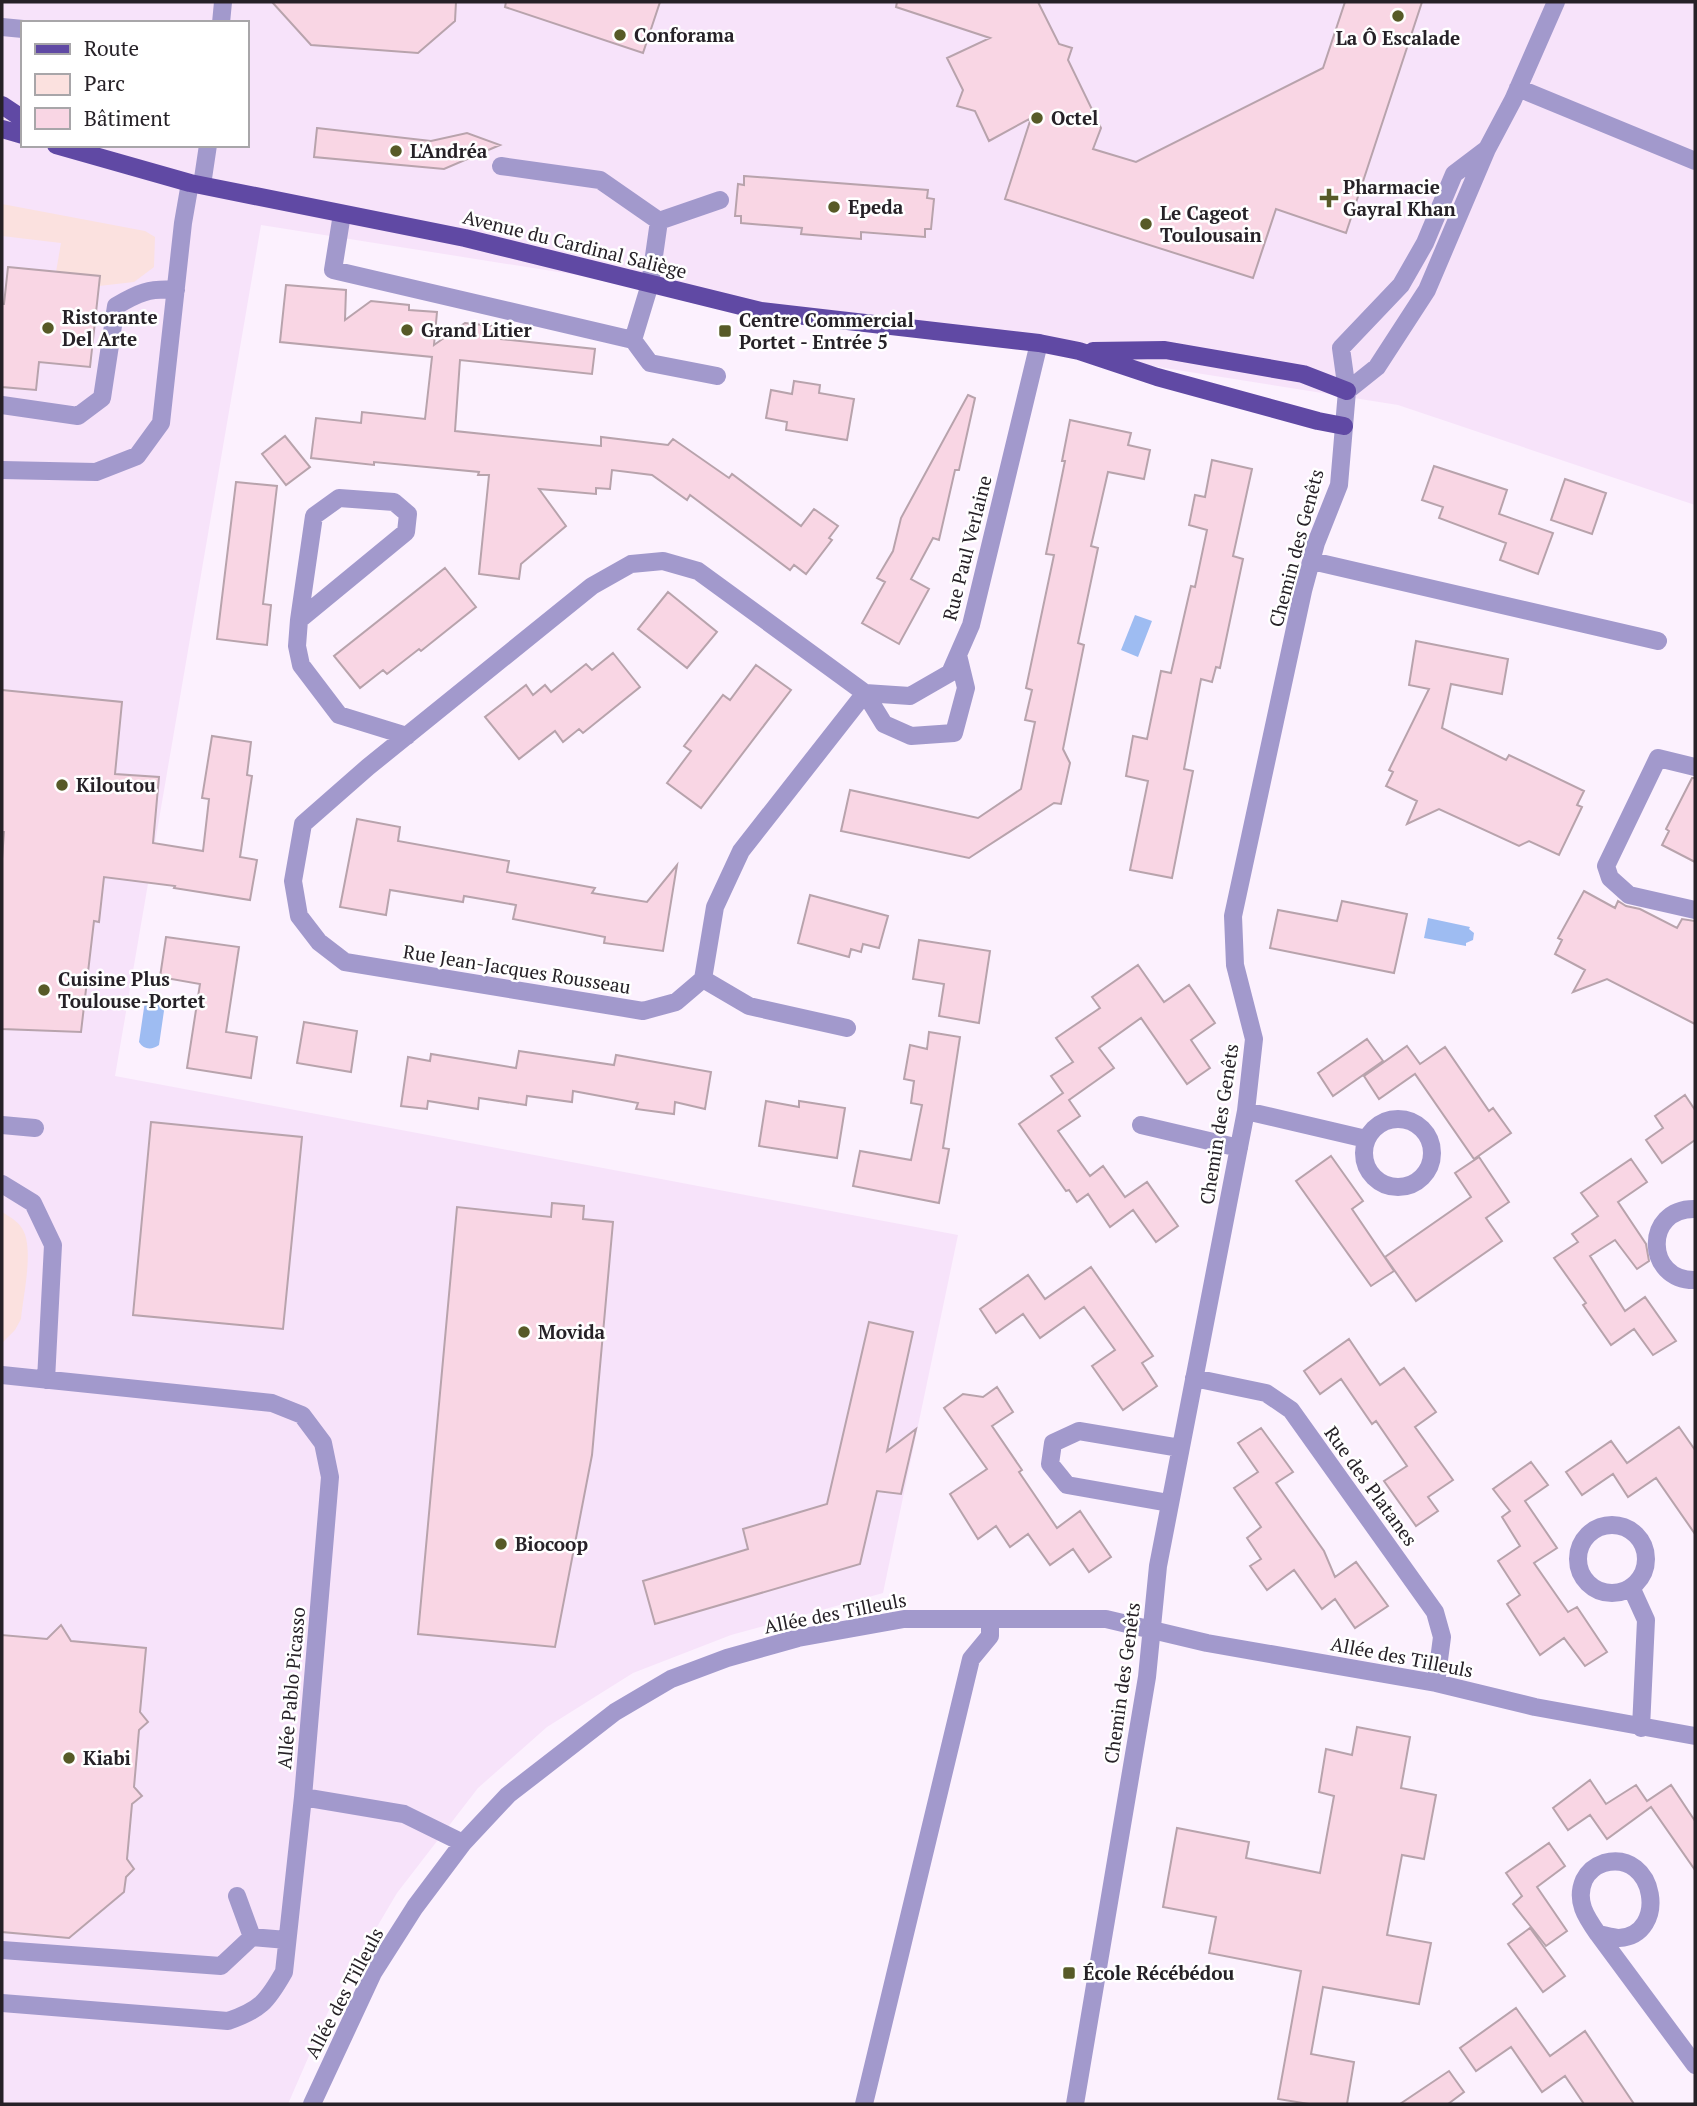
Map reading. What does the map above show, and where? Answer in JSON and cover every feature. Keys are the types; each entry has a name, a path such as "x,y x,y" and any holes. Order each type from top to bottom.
{"main road":[{"path":"2,105 21,118"},
{"path":"2,129 21,134"},
{"name":"Avenue du Cardinal Saliège","path":"66,147 196,184 465,238 761,311 1039,342 1079,351"},
{"path":"1079,351 1165,350 1303,374 1347,391"},
{"path":"1079,351 1157,377 1344,426"}],"street":[{"path":"221,21 223,2"},
{"path":"1347,391 1377,367 1427,290 1487,149 1518,88 1556,2"},
{"path":"2,27 21,29"},
{"path":"1518,88 1695,161"},
{"path":"2,470 96,472 137,456 161,423 176,290 196,184 207,147"},
{"name":"Chemin des Genêts","path":"1075,2104 1147,1676 1158,1566 1246,1111 1254,1039 1235,965 1233,916 1311,561 1339,485 1347,391 1341,348 1401,285 1425,243 1454,174 1487,149"},
{"path":"501,166 600,180 659,221"},
{"path":"659,221 720,200"},
{"path":"342,214 332,270 633,340 650,363 717,376"},
{"path":"633,340 650,284 659,221"},
{"path":"2,405 78,416 102,398 116,306 138,293 158,288 176,290"},
{"name":"Rue Paul Verlaine","path":"866,693 910,696 950,673 971,625 1039,342"},
{"path":"299,620 406,532 408,514 394,502 340,498 314,516 299,620 297,646 301,665 340,715 407,736"},
{"name":"Rue Jean-Jacques Rousseau","path":"703,979 676,1002 643,1011 345,962 319,942 299,916 293,881 303,824 592,586 631,564 663,561 698,571 866,693"},
{"path":"1311,561 1658,641"},
{"path":"847,1028 750,1006 703,979 715,908 741,851 866,693 884,724 911,736 954,733 966,688 958,655"},
{"path":"1695,766 1658,758 1606,866 1610,878 1629,895 1695,911"},
{"path":"1246,1111 1366,1139"},
{"path":"2,1125 35,1128"},
{"path":"1141,1125 1239,1148"},
{"path":"2,1184 33,1203 53,1245 46,1380"},
{"path":"1695,1209 1681,1209 1663,1223 1656,1238 1658,1257 1671,1274 1695,1280"},
{"name":"Allée Pablo Picasso","path":"2,1375 272,1403 302,1415 323,1443 330,1476 303,1797 284,1972 271,1995 252,2012 228,2021 2,2003"},
{"name":"Rue des Platanes","path":"1194,1378 1266,1393 1291,1410 1435,1612 1442,1637 1436,1683"},
{"path":"1170,1503 1067,1485 1050,1464 1054,1443 1079,1431 1180,1448"},
{"path":"1631,1587 1646,1620 1641,1728"},
{"name":"Allée des Tilleuls","path":"312,2104 373,1973 415,1907 463,1843 508,1795 615,1712 671,1679 727,1658 798,1638 904,1619 1106,1619 1206,1643 1436,1683 1535,1707 1695,1736"},
{"path":"864,2104 971,1659 990,1636 990,1619"},
{"path":"303,1797 404,1814 463,1843"},
{"path":"1598,1934 1619,1938 1635,1933 1647,1922 1652,1900 1647,1882 1634,1867 1615,1861 1601,1864 1587,1873 1580,1891 1583,1913 1598,1934 1695,2065"},
{"path":"237,1896 252,1937"},
{"path":"2,1950 221,1966 252,1937 287,1940"}],"shaded area":[{"path":"2,2 1695,2 1695,505 1398,405 261,225 115,1076 958,1235 883,1593 731,1635 633,1673 547,1727 478,1788 397,1893 332,2003 288,2104 2,2104"}],"green space":[{"path":"2,204 145,231 155,237 154,267 134,282 99,286 56,272 61,243 2,236"},
{"path":"2,1212 23,1230 28,1261 21,1319 15,1330 2,1343"}],"water":[{"path":"1135,615 1152,621 1138,657 1121,650"},
{"path":"1428,918 1470,927 1474,933 1473,940 1466,943 1466,946 1424,938"},
{"path":"145,1001 165,1004 159,1045 151,1048 143,1047 139,1042"}],"building":[{"path":"272,2 456,2 455,21 418,53 311,45"},
{"name":"Conforama","path":"506,2 660,2 643,53 505,7"},
{"path":"897,2 1038,2 1059,44 1072,48 1068,60 1101,128 1093,149 1136,162 1323,68 1345,2 1422,2 1346,233 1276,209 1253,278 1005,199 1031,118 989,141 975,111 957,106 963,90 947,58 990,38 896,7"},
{"name":"L'Andréa","path":"317,128 431,141 467,133 500,145 444,169 314,157"},
{"name":"Epeda","path":"744,176 928,190 927,198 934,199 931,229 925,229 925,237 861,232 861,239 801,234 802,228 741,223 741,216 735,216 738,184 744,185"},
{"name":"Ristorante Del Arte","path":"8,267 100,276 90,367 39,362 36,390 2,387 2,304"},
{"path":"286,285 346,290 345,320 371,301 409,305 409,310 437,312 434,345 465,323 502,327 501,339 595,349 592,374 460,360 455,431 601,446 601,437 668,445 673,439 729,478 732,474 801,526 814,509 838,526 829,538 832,540 806,574 794,565 790,570 690,495 687,500 652,475 612,470 610,489 596,488 596,494 539,489 566,526 521,564 519,579 479,574 489,475 311,458 316,418 361,423 362,412 425,419 432,357 280,342"},
{"path":"794,381 820,385 819,393 854,399 847,440 786,430 787,422 766,418 771,390 792,394"},
{"path":"968,395 975,398 959,470 955,470 939,540 933,538 911,579 929,589 899,644 862,623 885,582 877,578 893,551 901,518"},
{"path":"1070,420 1131,433 1128,445 1150,450 1144,479 1108,472 1091,546 1098,548 1078,643 1084,645 1063,749 1070,763 1061,804 1054,803 969,858 841,831 850,790 978,818 1021,789 1035,722 1025,720 1032,690 1026,688 1054,555 1046,554 1065,461 1062,461"},
{"path":"285,436 310,467 286,485 262,454"},
{"path":"1212,460 1252,469 1233,556 1243,559 1220,668 1216,667 1212,682 1201,679 1184,769 1193,771 1172,878 1130,870 1148,781 1126,776 1133,736 1147,739 1161,671 1171,673 1191,586 1195,587 1207,530 1189,525 1195,495 1205,497"},
{"path":"1434,466 1507,490 1499,514 1553,533 1538,574 1500,560 1506,543 1439,518 1443,507 1422,500"},
{"path":"1565,479 1606,493 1592,534 1551,520"},
{"path":"236,482 277,486 263,604 271,605 267,645 217,639"},
{"path":"445,568 476,607 421,651 419,649 387,674 383,670 360,688 334,656"},
{"path":"668,592 717,632 687,668 638,629"},
{"path":"1416,641 1508,659 1502,694 1451,684 1442,728 1506,760 1509,755 1584,791 1577,805 1582,807 1559,855 1529,841 1519,846 1439,809 1407,824 1417,801 1386,786 1393,772 1389,770 1429,689 1409,685"},
{"path":"613,653 640,687 583,733 579,729 563,742 555,731 519,759 485,717 526,685 533,695 545,685 551,692 586,664 592,670"},
{"path":"756,665 791,690 701,808 667,783 691,751 684,746 723,695 730,700"},
{"path":"2,690 122,702 115,774 159,777 153,843 203,851 209,799 202,798 212,736 251,742 247,775 252,776 240,857 257,860 250,900 174,888 175,886 104,877 99,922 94,921 81,1032 2,1029"},
{"path":"1692,778 1695,778 1695,862 1662,845 1669,831 1666,829"},
{"path":"357,819 400,827 398,841 509,861 507,872 595,888 592,893 647,902 677,865 663,951 604,943 605,937 513,919 516,905 464,896 463,902 390,890 386,915 340,907"},
{"path":"1584,891 1615,908 1618,901 1677,928 1682,919 1695,921 1695,1024 1607,979 1573,992 1585,970 1555,954 1562,940 1558,938"},
{"path":"810,895 888,916 879,948 863,944 861,952 851,949 849,957 798,943"},
{"path":"1342,901 1407,914 1394,973 1270,948 1278,910 1337,921"},
{"path":"166,937 239,947 226,1032 257,1037 251,1078 187,1068 200,984 160,977"},
{"path":"919,940 990,951 979,1023 939,1016 944,984 913,979"},
{"path":"1138,965 1164,1002 1189,985 1215,1023 1191,1040 1210,1068 1187,1084 1141,1018 1099,1048 1114,1068 1069,1100 1080,1116 1058,1131 1090,1176 1103,1166 1125,1197 1147,1182 1178,1226 1156,1242 1133,1210 1110,1227 1088,1194 1077,1202 1069,1190 1066,1191 1019,1124 1063,1093 1051,1076 1073,1062 1056,1038 1100,1008 1092,997"},
{"path":"304,1022 357,1031 351,1072 297,1063"},
{"path":"929,1032 960,1037 943,1148 949,1149 939,1203 853,1186 860,1151 911,1160 922,1105 911,1103 914,1081 904,1079 910,1045 927,1049"},
{"path":"1367,1039 1383,1061 1333,1096 1318,1073"},
{"path":"1407,1046 1420,1064 1445,1047 1489,1111 1493,1108 1511,1133 1474,1159 1415,1074 1379,1099 1364,1076"},
{"path":"519,1051 614,1065 616,1055 711,1072 705,1109 675,1102 674,1114 636,1109 638,1103 573,1091 572,1102 527,1096 526,1105 479,1098 478,1109 428,1101 427,1109 401,1106 408,1057 430,1061 431,1054 516,1068"},
{"path":"1685,1095 1695,1110 1695,1140 1662,1163 1646,1140 1663,1128 1655,1116"},
{"path":"766,1101 799,1107 799,1101 845,1108 837,1158 759,1146"},
{"path":"151,1122 302,1137 283,1329 133,1315"},
{"path":"1331,1156 1363,1201 1352,1209 1394,1271 1371,1286 1296,1181"},
{"path":"1479,1157 1509,1202 1486,1218 1502,1241 1416,1301 1385,1257 1471,1197 1455,1173"},
{"path":"1631,1159 1647,1182 1618,1202 1646,1244 1649,1261 1637,1269 1615,1240 1590,1256 1625,1311 1645,1297 1676,1341 1653,1355 1634,1329 1611,1345 1583,1305 1586,1303 1554,1258 1578,1242 1572,1234 1598,1216 1581,1193"},
{"path":"552,1203 584,1206 583,1219 613,1222 592,1455 555,1647 418,1634 457,1207 551,1217"},
{"path":"1091,1267 1153,1356 1142,1363 1157,1386 1123,1410 1092,1366 1115,1350 1084,1307 1040,1338 1023,1314 996,1333 980,1309 1028,1275 1045,1299"},
{"path":"869,1322 913,1332 887,1451 916,1429 901,1494 877,1491 860,1564 655,1624 643,1581 748,1549 743,1529 827,1504"},
{"path":"1349,1339 1380,1385 1404,1368 1436,1412 1415,1427 1453,1480 1428,1497 1438,1511 1416,1526 1384,1481 1407,1466 1376,1421 1372,1424 1341,1379 1320,1394 1304,1371"},
{"path":"997,1387 1013,1412 992,1426 1022,1470 1019,1472 1057,1528 1080,1511 1111,1557 1089,1572 1073,1549 1050,1565 1028,1534 1010,1547 996,1526 978,1539 950,1494 987,1469 944,1408 963,1394 983,1397"},
{"path":"1679,1427 1695,1450 1695,1534 1656,1478 1628,1497 1613,1474 1582,1495 1566,1472 1611,1441 1627,1463"},
{"path":"1261,1428 1293,1472 1276,1483 1324,1551 1335,1577 1356,1562 1388,1606 1355,1628 1335,1599 1322,1609 1294,1570 1267,1590 1250,1566 1261,1559 1247,1538 1261,1527 1234,1488 1258,1472 1238,1443"},
{"path":"1531,1462 1548,1485 1525,1501 1557,1548 1534,1563 1568,1612 1577,1607 1607,1652 1585,1666 1564,1638 1540,1655 1507,1604 1520,1595 1498,1561 1520,1546 1502,1517 1510,1511 1493,1489"},
{"name":"Kiabi","path":"61,1625 71,1641 146,1648 140,1712 148,1722 139,1730 134,1787 142,1796 132,1804 127,1859 134,1869 126,1877 124,1892 69,1938 2,1932 2,1635 47,1639"},
{"path":"1357,1727 1410,1737 1401,1788 1436,1795 1424,1859 1402,1855 1387,1935 1431,1943 1419,2004 1323,1987 1311,2054 1354,2062 1347,2104 1309,2104 1278,2099 1301,1971 1209,1953 1216,1917 1163,1907 1177,1828 1249,1842 1246,1858 1320,1873 1334,1796 1319,1792 1326,1749 1352,1755"},
{"path":"1590,1780 1606,1804 1636,1785 1647,1801 1671,1785 1695,1821 1695,1870 1651,1807 1607,1839 1590,1815 1568,1830 1553,1808"},
{"path":"1549,1843 1565,1866 1537,1887 1567,1931 1546,1946 1513,1904 1522,1896 1506,1873"},
{"path":"1530,1928 1565,1976 1543,1992 1508,1944"},
{"path":"1516,2008 1550,2056 1585,2031 1634,2104 1584,2104 1565,2076 1542,2092 1511,2047 1476,2071 1460,2048"},
{"path":"1449,2071 1464,2092 1448,2104 1400,2104"}],"place":[{"name":"La Ô Escalade","path":"1398,16"},
{"name":"Conforama","path":"620,35"},
{"name":"Octel","path":"1037,118"},
{"name":"L'Andréa","path":"396,151"},
{"name":"Pharmacie Gayral Khan","path":"1329,198"},
{"name":"Epeda","path":"834,207"},
{"name":"Le Cageot Toulousain","path":"1146,224"},
{"name":"Ristorante Del Arte","path":"48,328"},
{"name":"Grand Litier","path":"407,330"},
{"name":"Centre Commercial Portet - Entrée 5","path":"725,331"},
{"name":"Kiloutou","path":"62,785"},
{"name":"Cuisine Plus Toulouse-Portet","path":"44,990"},
{"name":"Movida","path":"524,1332"},
{"name":"Biocoop","path":"501,1544"},
{"name":"Kiabi","path":"69,1758"},
{"name":"École Récébédou","path":"1069,1973"}]}
